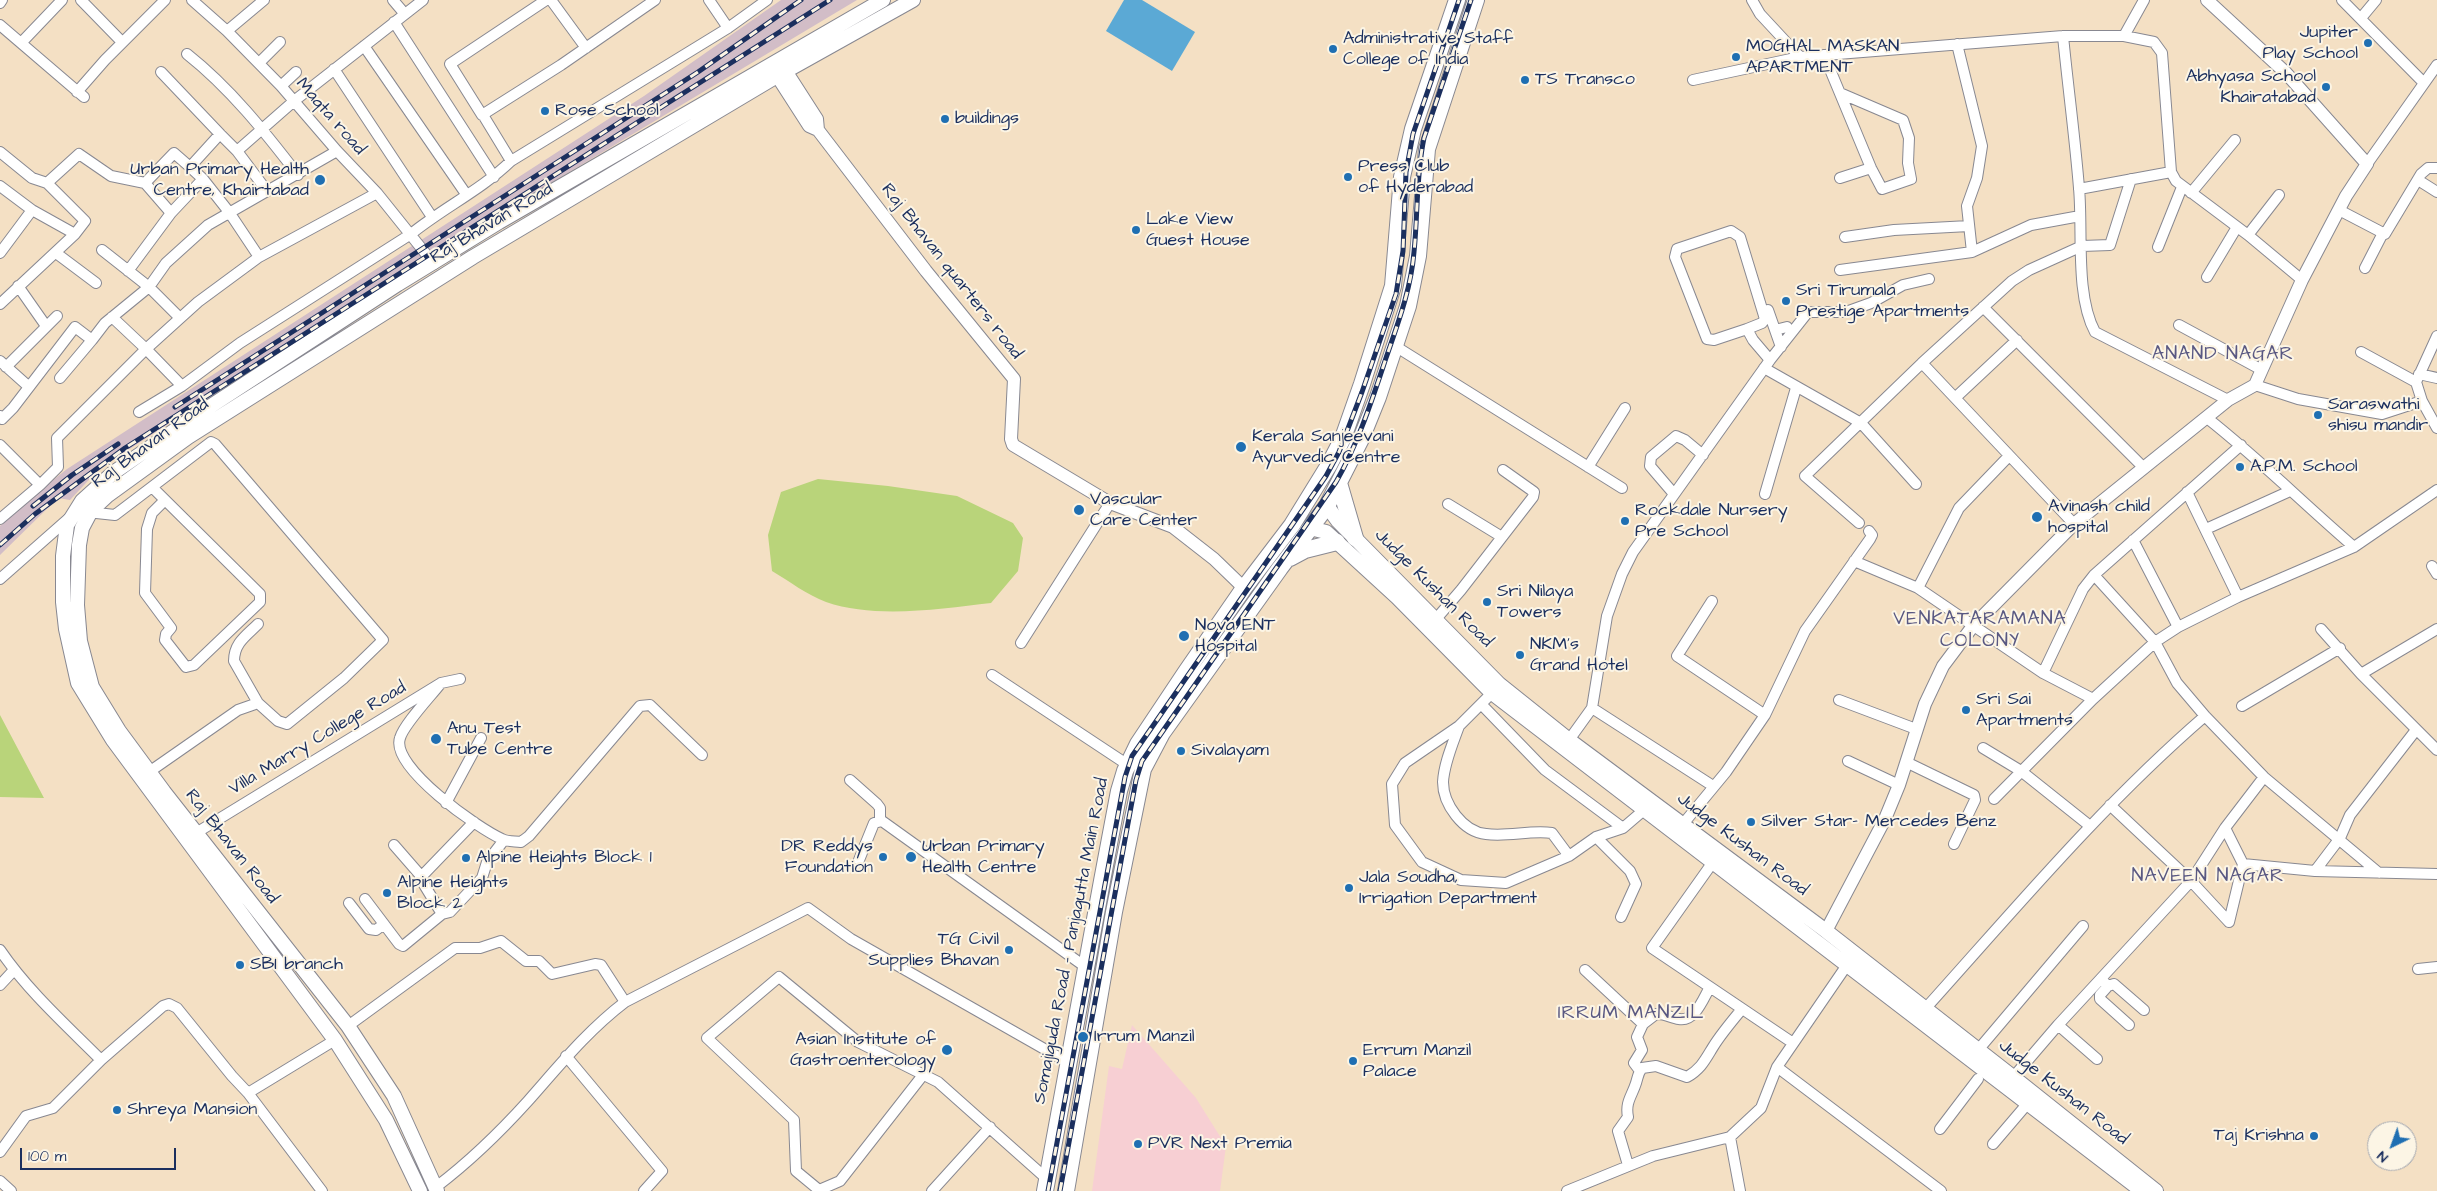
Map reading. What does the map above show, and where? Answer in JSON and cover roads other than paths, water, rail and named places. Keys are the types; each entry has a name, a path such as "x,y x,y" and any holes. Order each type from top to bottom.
{"highway":[{"name":"Somajiguda Road - Panjagutta Main Road","path":"1046,1185 1119,791 1128,765 1151,723 1244,588 1292,525 1329,465 1342,438 1362,384 1393,286 1402,177 1413,129 1457,0"},
{"name":"Somajiguda Road - Panjagutta Main Road","path":"1066,1191 1112,921 1143,769 1162,732 1286,559 1324,534 1327,506 1361,439 1408,306 1418,256 1427,149 1476,0"},
{"path":"1387,306 1408,306"},
{"path":"1339,483 1355,538"},
{"path":"1286,559 1305,550 1324,534"},
{"path":"1112,830 1130,836"}],"main road":[{"name":"Raj Bhavan Road","path":"418,1190 386,1120 335,1040 113,740 78,683 66,629 63,602 64,539 71,517 82,501 113,472 374,300 499,222 774,61 883,0"},
{"name":"Raj Bhavan Road","path":"436,1189 394,1096 348,1026 149,772 119,731 92,686 80,641 77,605 78,546 82,528 91,511 126,481 188,437 466,261 782,74 913,0"},
{"name":"Judge Kushan Road","path":"1327,506 1338,521 1499,684 1978,1050 2028,1103 2142,1191"},
{"path":"1324,534 1328,524 1332,521 1338,521"},
{"name":"Judge Kushan Road","path":"1324,534 1397,597 1492,693 1847,965 2009,1081 2156,1191"}],"street":[{"path":"21,43 62,0"},
{"path":"81,0 122,42"},
{"path":"0,25 80,94 122,42 165,0"},
{"name":"Maqta road","path":"192,0 281,86 336,150 377,193 434,264"},
{"path":"226,31 264,0"},
{"path":"393,0 404,13"},
{"path":"237,151 334,69 423,0"},
{"path":"511,161 450,64 546,0"},
{"path":"551,0 586,48"},
{"path":"483,115 656,0"},
{"path":"709,0 728,28"},
{"path":"139,412 182,386 240,343 411,234 466,194 494,178 511,161 728,28 768,0"},
{"path":"1752,0 1760,14 1800,57"},
{"path":"2124,36 2144,0"},
{"path":"2207,0 2286,73 2367,164"},
{"path":"2342,0 2423,82"},
{"path":"2361,18 2376,0"},
{"path":"394,22 494,178"},
{"path":"1693,80 1800,57 1957,44 2062,36 2124,36 2154,42 2162,54 2170,172 2186,190 2248,235 2302,280"},
{"path":"2062,36 2080,189 2084,299 2088,318 2095,332 2228,400"},
{"path":"259,63 280,42"},
{"path":"1957,44 1982,146 1977,178 1966,206 1972,252"},
{"path":"364,46 466,194"},
{"path":"187,54 204,68 263,130 298,175"},
{"path":"1824,55 1871,168 1882,189 1911,179 1908,162 1909,138 1903,120 1840,93"},
{"name":"Raj Bhavan quarters road","path":"774,61 817,119 818,130 926,271 1014,379 1010,439 1013,445 1110,503 1173,527 1214,559 1244,588"},
{"path":"1826,932 1885,819 1899,784 1916,729 1943,666 1973,626 2074,524 2142,466 2228,400 2255,384 2302,280 2339,210 2367,164 2423,82 2437,65"},
{"path":"334,69 432,217"},
{"path":"161,72 237,151 267,191"},
{"path":"281,86 296,72"},
{"path":"190,167 220,134"},
{"path":"2158,247 2186,190 2235,140"},
{"path":"60,378 112,317 149,287 166,264 208,225 298,175 336,150"},
{"path":"0,152 32,178 47,183 85,221 56,253 0,304"},
{"path":"145,183 174,153 203,179 230,212 259,257"},
{"path":"47,183 79,154 111,176 145,183 171,213"},
{"path":"1840,178 1871,168"},
{"path":"2365,268 2383,233 2385,234 2418,180 2428,168 2437,168"},
{"path":"2080,189 2170,172"},
{"path":"128,270 171,213 203,179"},
{"path":"1859,523 1805,476 1922,363 2020,275 2082,246 2110,245 2131,179"},
{"path":"2418,180 2437,192"},
{"path":"0,186 32,210 75,234"},
{"path":"0,519 58,467 57,438 146,349 198,302 259,257 377,193"},
{"path":"2248,235 2279,195"},
{"path":"0,253 32,210"},
{"path":"2339,210 2383,233"},
{"path":"1840,270 1972,252 2031,225 2080,216"},
{"path":"1845,237 1894,230 1969,226"},
{"path":"2207,277 2237,227"},
{"path":"1731,232 1740,237 1765,319 1762,324 1747,329 1714,340 1706,339 1675,257 1677,249 1731,232"},
{"path":"102,250 149,287 180,318"},
{"path":"56,253 96,283"},
{"path":"1755,275 1781,346"},
{"path":"1570,740 1592,708 1607,616 1622,574 1633,552 1767,364 1808,312 1846,312 1871,303 1903,285 1929,278"},
{"path":"18,286 46,326"},
{"path":"1983,307 2142,466"},
{"path":"28,386 3,364 57,316"},
{"path":"112,317 182,386"},
{"path":"2179,325 2262,370"},
{"path":"1,419 13,408 74,327 92,340"},
{"path":"1775,330 1787,327"},
{"path":"1747,329 1767,364 1796,388 1861,423 1916,484"},
{"path":"2437,336 2417,378 2422,402 2437,428"},
{"path":"1955,398 2016,340"},
{"path":"1395,346 1622,488"},
{"path":"2361,352 2417,378 2437,378"},
{"path":"1922,363 2074,524"},
{"path":"2255,384 2298,398 2382,414 2422,402"},
{"path":"1765,494 1796,388"},
{"path":"1588,467 1625,408"},
{"path":"2207,418 2241,445 2354,547"},
{"path":"1674,494 1650,466 1651,457 1676,436 1685,440 1703,455"},
{"path":"0,580 71,517 91,511 103,515 115,515 211,442 215,444 383,640 344,678 287,724 278,722 258,703 234,661 238,642 258,624"},
{"path":"0,445 40,485"},
{"path":"2043,673 2083,589 2094,575 2241,445"},
{"path":"1918,588 1959,508 2009,456"},
{"path":"1436,619 1533,497 1534,492 1504,470"},
{"path":"152,487 260,594 260,602 194,665 186,667 165,640 166,634 172,628 144,593 147,529 152,513 165,500"},
{"path":"1994,799 2093,699 2155,642 2178,627 2238,596 2354,547 2437,490"},
{"path":"2206,529 2290,491"},
{"path":"2187,492 2238,596"},
{"path":"1021,643 1110,503"},
{"path":"1448,504 1502,537"},
{"path":"1683,824 1726,772 1765,715 1805,631 1872,535 1869,531"},
{"path":"2133,540 2178,627"},
{"path":"1854,561 1918,588 2043,673 2093,699"},
{"path":"2094,575 2155,642 2177,683 2205,716 2264,777 2379,872"},
{"path":"1712,601 1677,656 1765,715"},
{"path":"2322,629 2361,674 2437,750"},
{"path":"2361,674 2437,630"},
{"path":"2242,706 2340,648"},
{"path":"992,675 1128,765"},
{"name":"Villa Marry College Road","path":"196,833 441,683 460,679"},
{"path":"441,683 400,739 400,750 412,769 446,803 504,840 521,842 529,836 640,706 650,705 702,755"},
{"path":"1492,693 1459,726 1405,763 1392,784 1395,825 1422,862 1461,880 1506,883 1569,856 1596,837 1623,828 1644,810"},
{"path":"1839,700 1916,729"},
{"path":"149,772 238,710 258,703"},
{"path":"1482,705 1545,770 1623,828"},
{"path":"1592,708 1713,786"},
{"path":"1925,1009 2090,826 2158,757 2205,716"},
{"path":"1459,726 1443,783 1453,814 1464,824 1486,834 1535,831 1552,833 1569,856"},
{"path":"2315,870 2340,838 2350,814 2416,730"},
{"path":"446,803 481,738"},
{"path":"1983,748 2021,771 2090,826"},
{"path":"1848,761 1899,784"},
{"path":"1906,762 1974,795 1975,800 1954,844"},
{"path":"2009,1081 2058,1025 2104,983 2191,881 2225,828 2264,777"},
{"path":"850,780 880,808 880,820"},
{"path":"2110,806 2191,881 2229,922 2242,864 2225,828"},
{"path":"859,860 874,822 880,820"},
{"path":"880,820 1087,968"},
{"path":"442,914 419,880 474,822"},
{"path":"1596,837 1630,871 1636,884 1621,917"},
{"path":"365,899 398,944 404,946 442,914 450,912 482,878 487,862 504,840"},
{"path":"394,845 421,876"},
{"path":"1713,862 1652,948 1793,1043"},
{"path":"2242,864 2315,870 2437,874"},
{"path":"349,903 369,929 376,930 384,924"},
{"path":"436,1189 466,1165 527,1102 566,1056 608,1015 625,1002 808,908 851,939 1069,1062"},
{"path":"1978,1050 2083,926"},
{"path":"348,1026 455,948 480,948 501,941 526,961 539,961 552,974 594,964 601,965 625,1002"},
{"path":"0,950 14,970 101,1060"},
{"path":"1567,1191 1653,1156 1730,1137 1761,1108 1777,1067 1847,965"},
{"path":"2418,970 2437,967"},
{"path":"0,985 14,970"},
{"path":"1585,970 1643,1024"},
{"path":"923,1075 840,1182 819,1190 796,1171 794,1120 707,1038 779,977 858,1042 938,1082 990,1127 1046,1185"},
{"path":"2104,983 2114,984 2144,1010"},
{"path":"2104,983 2100,999 2129,1025"},
{"path":"1640,1071 1634,1063 1642,1050 1637,1037 1643,1024 1656,1014 1681,1020 1694,1015 1710,987"},
{"path":"0,1152 26,1116 53,1108 101,1060 164,1006 169,1004 177,1008 232,1076 248,1092 322,1191"},
{"path":"1628,1166 1618,1131 1628,1117 1626,1106 1640,1071 1656,1066 1687,1077 1706,1061 1713,1047 1742,1009"},
{"path":"2058,1025 2097,1059"},
{"path":"248,1092 335,1040"},
{"path":"566,1056 662,1171 644,1191"},
{"path":"1777,1067 1941,1191"},
{"path":"1940,1129 1978,1079"},
{"path":"1993,1144 2028,1103"},
{"path":"932,1191 990,1127"},
{"path":"1730,1137 1740,1191"},
{"path":"0,1181 10,1191"}],"water":[{"path":"1124,0 1142,0 1195,32 1172,71 1106,31"}],"railway":[{"path":"175,407 698,72 801,0"},
{"path":"0,545 35,514 125,448 830,0"},
{"path":"1048,1191 1125,777 1132,756 1326,476 1339,452 1396,294 1403,251 1406,172 1413,134 1459,0"},
{"path":"1060,1191 1136,780 1142,761 1336,482 1358,437 1407,293 1414,252 1418,180 1424,138 1471,0"},
{"path":"33,506 72,475 118,444"}],"place":[{"name":"Jupiter Play School","path":"2368,43"},
{"name":"Administrative Staff College of India","path":"1333,49"},
{"name":"MOGHAL MASKAN APARTMENT","path":"1736,57"},
{"name":"TS Transco","path":"1525,80"},
{"name":"Abhyasa School Khairatabad","path":"2326,87"},
{"name":"Rose School","path":"545,111"},
{"name":"buildings","path":"945,119"},
{"name":"Press Club of Hyderabad","path":"1348,177"},
{"name":"Urban Primary Health Centre, Khairtabad","path":"320,180"},
{"name":"Lake View Guest House","path":"1136,230"},
{"name":"Sri Tirumala Prestige Apartments","path":"1786,301"},
{"name":"Saraswathi shisu mandir","path":"2318,415"},
{"name":"Kerala Sanjeevani Ayurvedic Centre","path":"1241,447"},
{"name":"A.P.M. School","path":"2240,467"},
{"name":"Vascular Care Center","path":"1079,510"},
{"name":"Avinash child hospital","path":"2037,517"},
{"name":"Rockdale Nursery Pre School","path":"1625,521"},
{"name":"Sri Nilaya Towers","path":"1487,602"},
{"name":"Nova ENT Hospital","path":"1184,636"},
{"name":"NKM's Grand Hotel","path":"1520,655"},
{"name":"Sri Sai Apartments","path":"1966,710"},
{"name":"Anu Test Tube Centre","path":"436,739"},
{"name":"Sivalayam","path":"1181,751"},
{"name":"Silver Star- Mercedes Benz","path":"1751,822"},
{"name":"DR Reddys Foundation","path":"883,857"},
{"name":"Urban Primary Health Centre","path":"911,857"},
{"name":"Alpine Heights Block 1","path":"466,858"},
{"name":"Jala Soudha, Irrigation Department","path":"1349,888"},
{"name":"Alpine Heights Block 2","path":"387,893"},
{"name":"TG Civil Supplies Bhavan","path":"1009,950"},
{"name":"SBI branch","path":"240,965"},
{"name":"Irrum Manzil","path":"1083,1037"},
{"name":"Asian Institute of Gastroenterology","path":"947,1050"},
{"name":"Errum Manzil Palace","path":"1353,1061"},
{"name":"Shreya Mansion","path":"117,1110"},
{"name":"Taj Krishna","path":"2314,1136"},
{"name":"PVR Next Premia","path":"1138,1144"}],"district":[{"name":"ANAND NAGAR","path":"2223,355"},
{"name":"VENKATARAMANA COLONY","path":"1980,631"},
{"name":"NAVEEN NAGAR","path":"2208,877"},
{"name":"IRRUM MANZIL","path":"1631,1014"}]}
